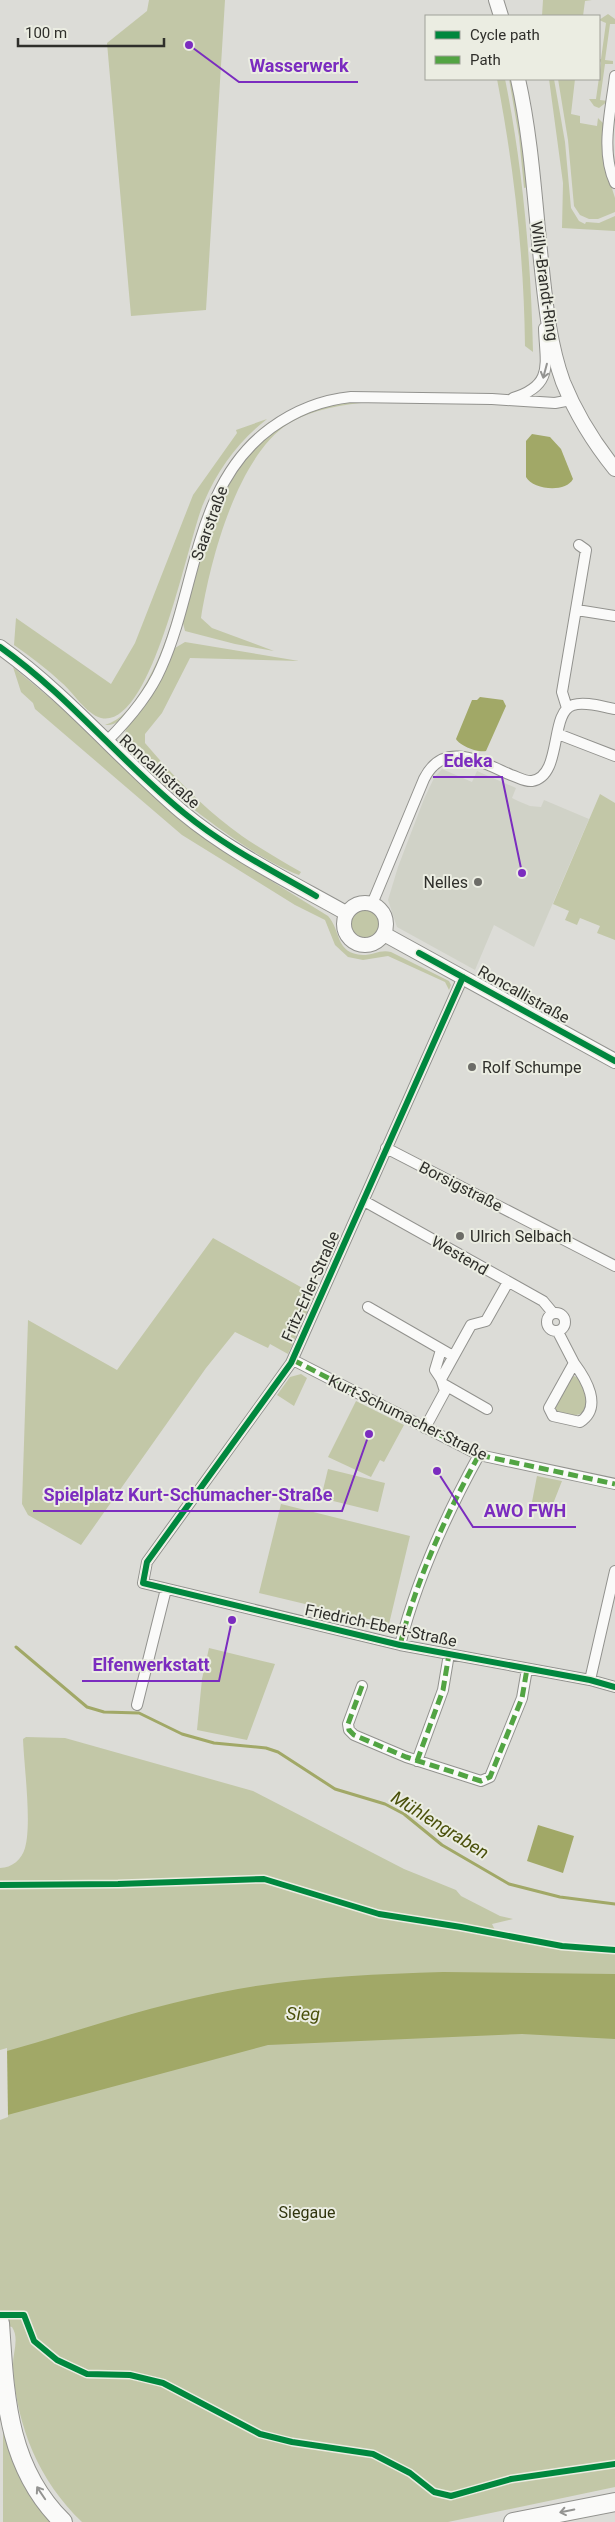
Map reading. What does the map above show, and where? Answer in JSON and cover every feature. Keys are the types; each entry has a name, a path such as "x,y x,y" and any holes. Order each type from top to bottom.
{"highway":[{"path":"0,2323 4,2387 11,2430 32,2479 63,2522"},
{"path":"513,2522 615,2502"}],"street":[{"path":"496,0 501,15"},
{"path":"615,76 608,143 610,169 615,183"},
{"name":"Willy-Brandt-Ring","path":"518,80 527,136 546,305 555,355 571,400 597,445 615,469"},
{"path":"505,400 533,389 544,377 547,362 544,327 546,305"},
{"name":"Saarstraße","path":"107,741 140,704 160,670 175,634 207,519 219,491 237,461 265,432 305,408 335,399 374,396 555,402 571,400"},
{"path":"567,708 562,692 586,550 579,545"},
{"path":"577,610 615,616"},
{"name":"Roncallistraße","path":"0,647 64,698 175,805 210,833 346,913"},
{"path":"372,904 424,779 432,767 446,758 463,756 524,780 537,780 544,774 556,747 562,714 567,708 572,705 583,704 615,709"},
{"path":"558,734 615,756"},
{"path":"358,904 372,904 383,913 386,920 384,934 379,941 371,945 363,946 354,943 344,930 343,921 346,913 358,904"},
{"name":"Roncallistraße","path":"384,934 615,1061"},
{"name":"Fritz-Erler-Straße","path":"143,1583 147,1562 293,1360 463,976"},
{"name":"Borsigstraße","path":"386,1148 615,1266"},
{"name":"Westend","path":"364,1201 543,1301 553,1313 547,1320 547,1325 549,1329 558,1332 574,1363"},
{"path":"443,1382 453,1356 471,1325 486,1321 508,1282"},
{"path":"368,1307 453,1356"},
{"path":"425,1428 445,1391 443,1382 436,1370 441,1350"},
{"name":"Kurt-Schumacher-Straße","path":"293,1360 479,1455 615,1484"},
{"path":"574,1363 585,1377 591,1396 589,1412 586,1418 580,1422 553,1416 549,1408 574,1363"},
{"path":"443,1382 487,1409"},
{"path":"400,1645 416,1591 443,1522 479,1455"},
{"path":"590,1680 615,1571"},
{"name":"Friedrich-Ebert-Straße","path":"143,1583 400,1645 590,1680 615,1687"},
{"path":"137,1705 166,1589"},
{"path":"416,1761 443,1690 449,1654"},
{"path":"362,1686 348,1724 351,1732 372,1744 416,1761 477,1780 488,1779 496,1764 522,1698 527,1669"}],"shaded area":[{"path":"442,769 472,782 477,771 516,788 512,798 518,801 530,806 541,807 544,800 589,819 534,947 494,925 475,970 397,927 388,900 398,867 424,799 434,778"}],"green space":[{"path":"149,0 225,0 206,310 131,316 107,43 147,11"},
{"path":"543,0 592,0 585,1 583,15 542,15"},
{"path":"608,14 615,19 615,24 610,24 605,60 613,61 613,64 605,64 600,100 608,101 599,108 594,106 589,99 596,99 600,80 600,59 606,23 600,19"},
{"path":"497,80 505,80 517,146 528,249 533,352 525,346 523,279 508,145"},
{"path":"509,80 512,80 528,187 524,188 519,137"},
{"path":"549,80 554,80 565,142 571,208 579,221 585,224 586,222 599,223 615,216 615,231 562,228 563,183"},
{"path":"558,80 575,80 571,114 580,116 580,123 597,126 598,118 604,124 607,173 615,198 615,212 598,219 589,219 580,215 574,206 568,140"},
{"path":"353,401 372,402 328,408 300,418 310,413"},
{"path":"267,419 230,456 204,502 166,628 152,664 137,694 120,714 101,718 95,716 39,663 14,645 16,618 111,684 135,643 193,495 237,433 236,430"},
{"path":"271,421 245,448 217,485 202,521 171,631 153,673 142,692 124,716 116,723 105,725 116,720 129,708 140,693 157,662 169,629 198,528 211,495 228,465 251,438"},
{"path":"288,424 270,439 254,460 240,485 219,540 201,618 212,628 274,651 235,644 185,631 183,623 204,547 216,512 231,481 251,453 277,430"},
{"path":"185,642 299,661 190,658 162,713 145,734 145,743 179,781 215,815 249,841 301,872 299,875 256,853 205,818 156,778 123,743 126,729 156,687 175,648"},
{"path":"13,667 57,704 185,824 231,856 328,916 343,946 348,950 354,954 363,955 384,951 391,952 449,981 451,985 449,990 445,982 388,956 363,960 348,957 335,945 325,920 295,905 182,835 35,709 33,703 21,692"},
{"path":"600,794 615,803 615,940 597,933 600,926 580,918 577,925 565,920 569,911 553,904"},
{"path":"365,908 376,913 381,924 376,935 365,940 354,935 349,924 354,913"},
{"path":"213,1238 315,1295 288,1354 270,1344 268,1348 235,1332 206,1368 81,1545 28,1515 22,1504 28,1320 117,1370"},
{"path":"301,1374 307,1378 294,1406 277,1395 290,1377"},
{"path":"574,1376 581,1379 586,1396 586,1409 577,1415 558,1413 554,1407 571,1377"},
{"path":"356,1401 404,1425 384,1462 380,1460 371,1477 328,1457"},
{"path":"328,1469 385,1483 378,1512 321,1498"},
{"path":"537,1476 562,1481 549,1514 531,1507"},
{"path":"281,1504 410,1536 389,1624 259,1593"},
{"path":"209,1648 275,1664 247,1740 197,1730 202,1679"},
{"name":"Siegaue","path":"26,1737 65,1738 253,1791 404,1869 456,1890 461,1896 500,1916 513,1919 492,1924 495,1930 557,1943 615,1947 615,2487 448,2522 82,2522 67,2506 42,2471 25,2432 15,2390 13,2363 15,2336 12,2327 0,2324 0,1868 9,1866 22,1856 27,1838 28,1810 23,1739"},
{"path":"3,2430 10,2455 27,2491 42,2513 51,2522 3,2522"}],"water":[{"path":"532,434 550,437 561,449 573,479 569,483 557,488 542,487 535,485 526,477 526,441"},
{"path":"480,697 503,700 506,706 486,751 474,750 458,742 456,739 472,700 477,700"},
{"path":"538,1825 574,1836 563,1873 527,1861"},
{"name":"Sieg","path":"443,1972 615,1974 615,2039 522,2034 268,2045 0,2117 0,2053 148,2010 238,1989 340,1977"}],"pier":[{"path":"7,2048 8,2117 0,2120 0,2050"}],"waterway":[{"name":"Mühlengraben","path":"16,1647 87,1707 104,1712 139,1713 182,1734 214,1743 266,1748 278,1752 335,1789 385,1804 404,1814 442,1845 509,1884 560,1897 615,1904"}],"marked path":[{"path":"293,1360 479,1455 615,1484"},
{"path":"400,1645 424,1571 455,1501 479,1455"},
{"path":"417,1761 443,1690 449,1654"},
{"path":"362,1686 348,1724 349,1730 354,1735 406,1757 481,1781 490,1777 522,1698 527,1669"}],"cycle path":[{"path":"0,647 48,686 160,793 199,825 231,847 316,896"},
{"path":"419,953 615,1061"},
{"path":"463,977 291,1363 147,1562 143,1583 400,1645 590,1680 615,1687"},
{"path":"0,1885 118,1884 264,1879 379,1914 562,1946 615,1950"},
{"path":"0,2315 24,2315 34,2341 57,2360 87,2374 130,2375 163,2383 260,2434 292,2442 373,2454 410,2473 434,2492 451,2496 511,2479 615,2464"}],"place":[{"name":"Wasserwerk","path":"189,45"},
{"name":"Edeka","path":"522,873"},
{"name":"Nelles","path":"478,882"},
{"name":"Rolf Schumpe","path":"472,1067"},
{"name":"Ulrich Selbach","path":"460,1236"},
{"name":"Spielplatz Kurt-Schumacher-Straße","path":"369,1434"},
{"name":"AWO FWH","path":"437,1471"},
{"name":"Elfenwerkstatt","path":"232,1620"}]}
